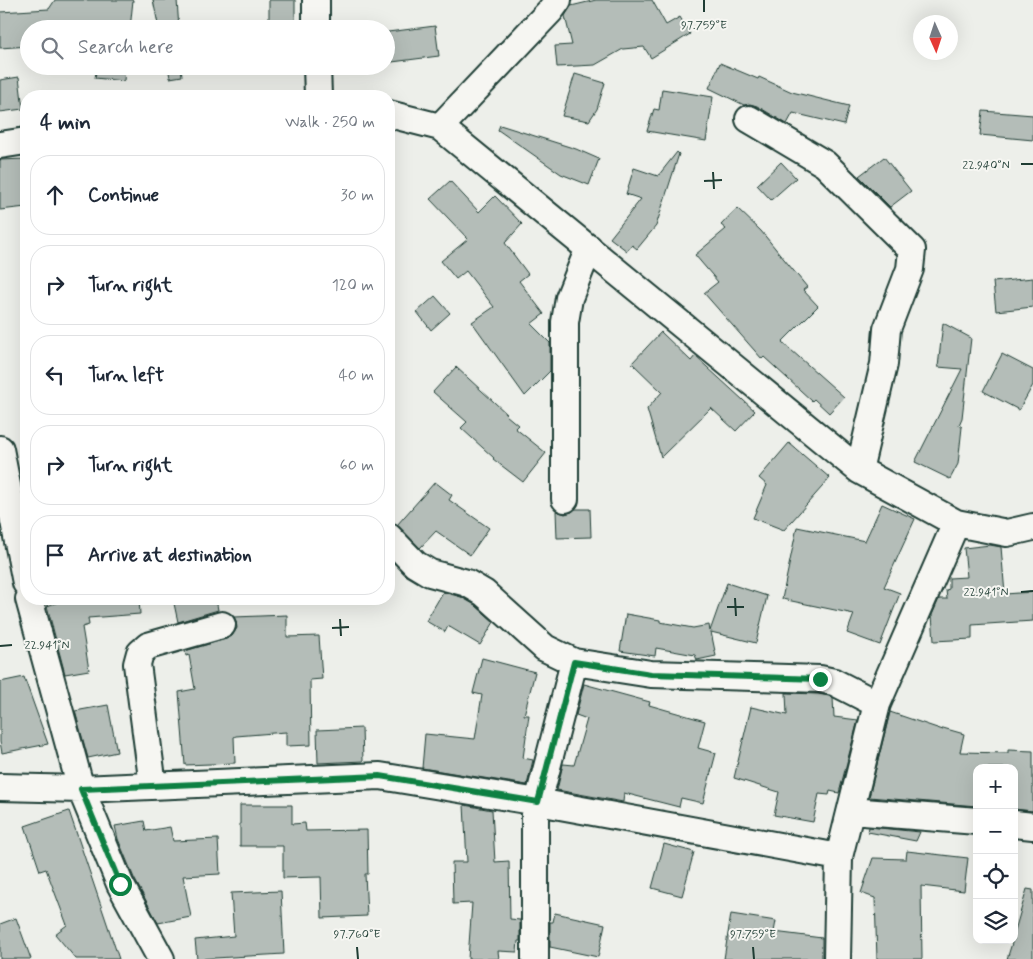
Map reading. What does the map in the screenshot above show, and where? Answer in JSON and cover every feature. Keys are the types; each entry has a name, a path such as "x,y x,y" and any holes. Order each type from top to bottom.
{"street":[{"path":"316,0 316,20"},
{"path":"440,127 550,11 558,0"},
{"path":"317,75 318,90"},
{"path":"395,116 440,127 859,470 956,523 1007,533 1033,527"},
{"path":"749,119 825,164 912,250 910,269 887,329 884,364 859,470"},
{"path":"0,145 20,142"},
{"path":"565,499 565,322 569,298 589,248"},
{"path":"0,449 20,552"},
{"path":"837,959 839,857 877,704 956,523"},
{"path":"395,543 415,564 430,573 467,584 484,593 545,648 574,662 651,674 820,679 834,682 877,704"},
{"path":"31,605 81,789 120,884 161,959"},
{"path":"153,786 137,664 140,653 148,646 222,624"},
{"path":"536,959 535,814 574,662"},
{"path":"0,787 81,789 380,776 538,802 839,857"},
{"path":"851,812 973,821"},
{"path":"1018,824 1033,826"}],"building":[{"path":"55,0 133,0 131,20 20,20 20,47 0,48 0,12 49,9"},
{"path":"153,0 177,0 178,20 157,20"},
{"path":"269,0 295,0 295,20 269,20"},
{"path":"596,0 652,0 666,25 680,17 690,34 651,58 644,47 623,49 595,65 557,67 555,46 572,45 565,16 571,6"},
{"path":"435,26 439,56 395,62 395,31"},
{"path":"720,63 758,79 759,77 792,92 849,106 844,125 793,113 787,124 757,106 744,105 709,88"},
{"path":"575,74 605,83 597,109 589,121 562,116"},
{"path":"96,75 124,75 124,81 95,78"},
{"path":"170,75 182,75 182,76 170,78"},
{"path":"19,77 20,109 0,112 0,80"},
{"path":"662,89 713,97 706,141 647,131 654,109 659,110"},
{"path":"983,111 1033,115 1033,140 980,135"},
{"path":"500,125 576,149 599,159 589,185 561,174 498,130"},
{"path":"677,152 679,154 656,226 637,249 632,245 627,251 610,238 641,199 626,194 634,168 658,176"},
{"path":"884,157 911,191 890,207 859,176"},
{"path":"20,159 20,208 0,210 0,160"},
{"path":"781,162 796,178 771,200 757,185"},
{"path":"450,181 479,212 495,196 522,224 505,243 528,274 519,281 544,314 531,324 550,343 550,371 525,396 472,322 494,307 466,271 456,279 441,261 468,239 430,199"},
{"path":"737,208 761,231 807,287 803,290 818,306 782,342 844,397 829,413 814,399 812,401 764,357 762,359 704,293 718,282 695,255 726,229 721,225"},
{"path":"1033,278 1033,307 996,311 993,282"},
{"path":"435,296 450,313 431,330 417,312"},
{"path":"943,323 971,338 962,418 959,425 962,427 958,464 950,479 915,462 962,369 938,367"},
{"path":"661,332 691,361 695,356 755,411 736,431 711,408 661,457 647,409 662,392 632,363"},
{"path":"1002,354 1033,370 1033,385 1019,410 983,391"},
{"path":"456,367 518,425 515,428 546,453 523,482 493,459 461,428 467,422 433,392"},
{"path":"789,443 830,478 784,530 753,518 767,485 759,478"},
{"path":"435,482 452,495 449,500 489,528 470,555 436,531 420,548 397,525"},
{"path":"882,504 915,519 884,587 900,593 880,645 847,633 854,614 782,599 797,527 865,541"},
{"path":"575,509 590,509 591,537 557,538 556,511 565,514"},
{"path":"990,545 1001,547 1005,594 1033,592 1033,621 972,625 972,639 934,641 932,615 939,599 947,599 946,590 949,589 949,578 967,577 964,548"},
{"path":"727,583 767,596 756,643 711,632 716,656 697,660 695,655 656,648 655,656 620,651 626,614 693,628 709,625 710,631"},
{"path":"443,592 461,597 475,605 494,622 480,645 448,626 445,632 426,621"},
{"path":"139,605 140,614 88,618 89,625 82,627 89,670 65,674 47,606"},
{"path":"174,605 217,605 218,610 178,622"},
{"path":"287,615 287,637 319,636 322,679 310,680 311,745 286,746 286,732 236,736 234,737 235,763 185,765 179,692 195,689 189,655 186,656 185,651 232,636 237,628 234,617"},
{"path":"482,658 535,672 524,715 529,715 523,758 533,760 527,785 422,768 425,734 475,739 482,695 473,693"},
{"path":"24,677 48,744 2,753 0,742 0,682"},
{"path":"584,684 650,702 649,705 705,721 698,748 716,753 703,803 681,798 679,807 624,793 623,802 557,790 563,764 574,765 587,719 576,715"},
{"path":"786,693 829,696 833,698 834,717 858,720 839,793 830,791 829,795 819,794 813,822 774,815 779,792 734,778 751,707 787,715"},
{"path":"108,705 117,752 88,758 75,711"},
{"path":"890,712 943,730 943,728 964,734 960,752 1008,753 1008,750 1033,751 1033,811 1018,809 1018,764 973,764 973,806 869,797"},
{"path":"362,728 363,761 318,763 317,730"},
{"path":"240,805 292,805 292,824 305,823 306,831 367,830 368,874 365,874 367,916 322,918 321,877 283,878 283,846 240,846"},
{"path":"464,805 492,810 495,862 509,861 510,919 520,920 520,941 518,941 517,952 498,951 499,959 468,959 472,903 453,904 452,862 467,862"},
{"path":"69,811 119,959 76,959 55,934 67,925 46,869 40,871 25,826"},
{"path":"144,821 146,831 170,827 173,841 218,839 220,874 183,876 191,917 158,923 134,878 118,839 115,826"},
{"path":"869,827 920,832 916,841 868,832"},
{"path":"664,844 694,852 682,896 652,888"},
{"path":"907,851 968,858 964,891 921,886 922,959 877,959 875,898 861,893 873,858 906,859"},
{"path":"1027,889 1033,890 1033,959 1007,959 1012,944 1018,944 1018,920"},
{"path":"281,891 284,954 197,959 195,940 234,936 231,893"},
{"path":"555,913 605,924 598,957 550,947 550,922 553,922"},
{"path":"731,914 776,921 774,932 822,938 822,959 724,959"},
{"path":"16,918 31,959 0,959 0,924"}],"route":[{"path":"120,884 81,789 380,776 538,802 574,662 651,674 820,679"}]}
